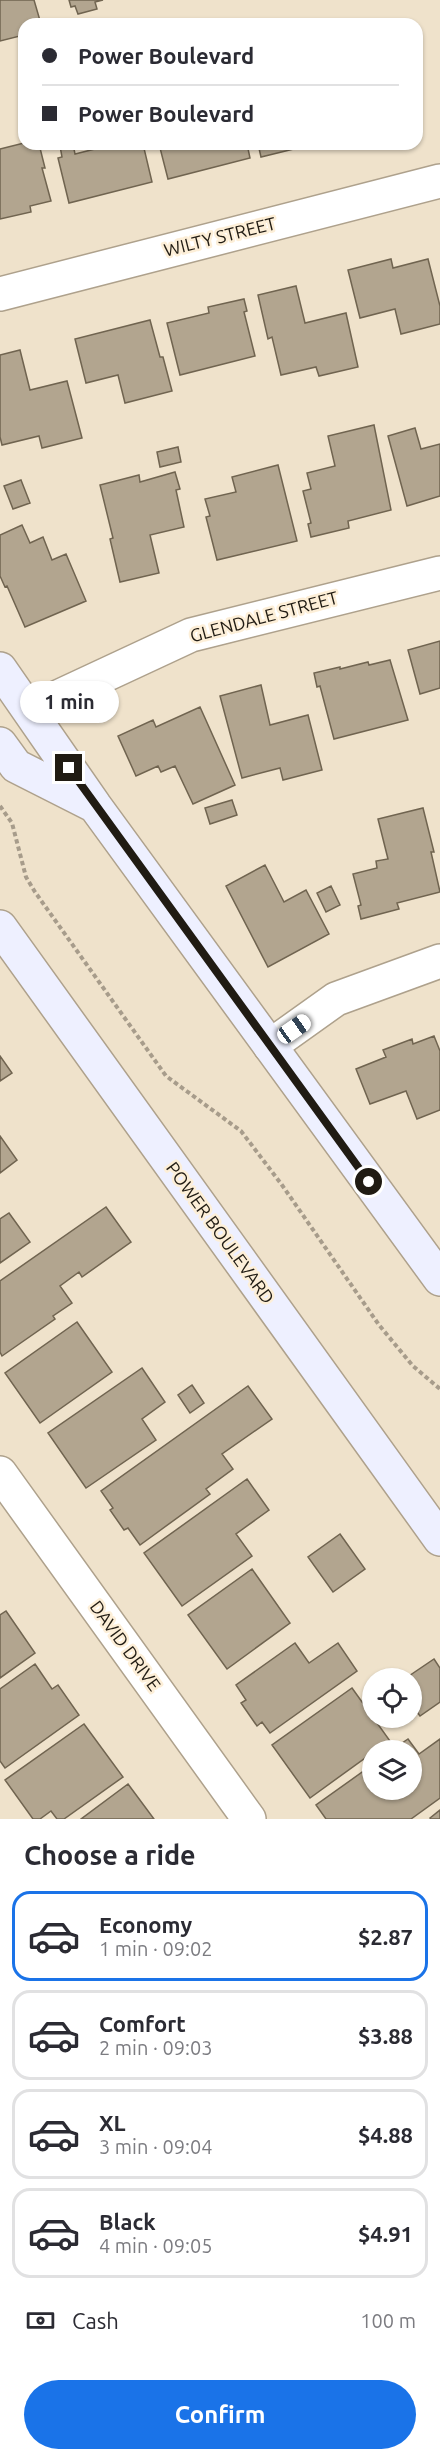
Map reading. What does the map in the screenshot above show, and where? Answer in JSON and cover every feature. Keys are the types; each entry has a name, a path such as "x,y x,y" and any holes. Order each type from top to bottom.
{"main road":[{"path":"0,669 95,806 440,1279"},
{"path":"0,744 16,765 95,806"},
{"name":"POWER BOULEVARD","path":"5,941 440,1539"}],"street":[{"name":"WILTY STREET","path":"0,294 440,181"},
{"name":"GLENDALE STREET","path":"30,710 191,635 440,573"},
{"path":"270,1046 336,999 440,962"},
{"name":"DAVID DRIVE","path":"0,1473 249,1819"}],"path":[{"path":"0,806 12,823 26,877 35,892 166,1076 241,1131 282,1185 379,1325 413,1366 440,1389"}],"building":[{"path":"0,0 34,0 39,18 18,18 18,36 0,41"},
{"path":"69,0 103,0 95,2 97,9 78,14 75,6 71,7"},
{"path":"18,144 18,150 40,150 45,168 42,168 51,201 30,206 31,212 0,219 0,149"},
{"path":"61,150 74,150 75,154 91,150 144,150 152,182 69,203 58,158 62,157"},
{"path":"161,150 248,150 250,158 168,179"},
{"path":"259,150 290,150 261,157"},
{"path":"391,259 393,268 428,259 440,306 440,324 401,334 395,309 360,318 348,270"},
{"path":"296,286 305,323 346,313 358,367 319,376 316,367 281,375 272,337 268,339 258,295"},
{"path":"244,299 247,311 244,312 255,356 180,375 167,323 209,313 208,307"},
{"path":"150,320 172,391 125,403 118,375 86,383 75,339"},
{"path":"20,350 30,390 67,381 82,438 42,448 39,436 2,445 0,437 0,355"},
{"path":"374,425 391,510 348,521 349,528 311,537 308,524 311,523 303,491 311,489 307,473 335,466 328,436"},
{"path":"415,428 421,449 440,444 440,496 407,506 388,436"},
{"path":"178,447 181,462 160,467 157,452"},
{"path":"278,465 297,541 217,560 206,517 210,516 205,499 236,492 232,477"},
{"path":"175,472 180,489 176,490 184,527 150,535 159,573 120,582 110,539 113,538 100,485 139,475 140,482"},
{"path":"21,480 30,503 13,509 4,486"},
{"path":"22,525 30,543 43,537 52,560 66,554 86,601 25,627 7,586 5,587 0,576 0,535"},
{"path":"440,641 440,688 420,694 408,650"},
{"path":"390,660 408,720 334,739 320,686 317,687 314,673"},
{"path":"261,685 270,725 308,715 322,770 283,780 280,768 242,778 220,696"},
{"path":"200,707 235,785 193,804 175,766 161,772 158,766 136,776 118,736 153,720 156,727"},
{"path":"232,800 237,815 210,824 205,808"},
{"path":"423,808 434,852 431,852 440,892 397,903 399,909 361,919 358,906 361,905 353,874 377,868 376,861 388,859 378,819"},
{"path":"265,865 284,902 306,890 329,934 268,967 226,886"},
{"path":"331,886 340,905 326,912 317,893"},
{"path":"434,1036 440,1051 440,1110 417,1119 406,1091 370,1104 356,1069 386,1057 383,1050 412,1039 413,1044"},
{"path":"0,1056 12,1073 0,1081"},
{"path":"0,1136 17,1160 0,1173"},
{"path":"106,1207 131,1242 82,1277 79,1272 60,1286 72,1303 53,1316 55,1319 2,1356 0,1352 0,1281"},
{"path":"9,1213 30,1242 0,1263 0,1219"},
{"path":"77,1322 112,1372 40,1423 5,1373"},
{"path":"142,1368 165,1402 142,1419 156,1440 86,1488 48,1433"},
{"path":"192,1385 204,1403 190,1413 178,1395"},
{"path":"248,1386 272,1419 222,1454 233,1469 206,1489 210,1494 140,1545 128,1528 124,1530 110,1510 113,1508 101,1491"},
{"path":"247,1479 269,1510 236,1534 252,1556 182,1606 144,1553"},
{"path":"340,1534 365,1569 333,1592 308,1557"},
{"path":"252,1569 290,1623 227,1669 188,1615"},
{"path":"6,1611 35,1653 0,1678 0,1615"},
{"path":"295,1643 309,1663 338,1643 357,1671 270,1733 262,1722 257,1726 241,1703 246,1700 236,1685"},
{"path":"434,1659 440,1668 440,1702 422,1715 422,1668"},
{"path":"35,1664 52,1689 58,1685 79,1715 5,1768 0,1761 0,1689"},
{"path":"352,1688 362,1702 362,1728 381,1728 389,1740 362,1740 362,1760 310,1798 272,1745"},
{"path":"84,1724 123,1777 64,1819 57,1819 51,1811 40,1819 33,1819 5,1780"},
{"path":"440,1739 440,1798 411,1819 326,1819 316,1805 362,1772 362,1800 422,1800 422,1752"},
{"path":"128,1784 154,1819 81,1819"},
{"path":"440,1810 440,1819 430,1818"}],"route":[{"path":"69,768 369,1182"}]}
